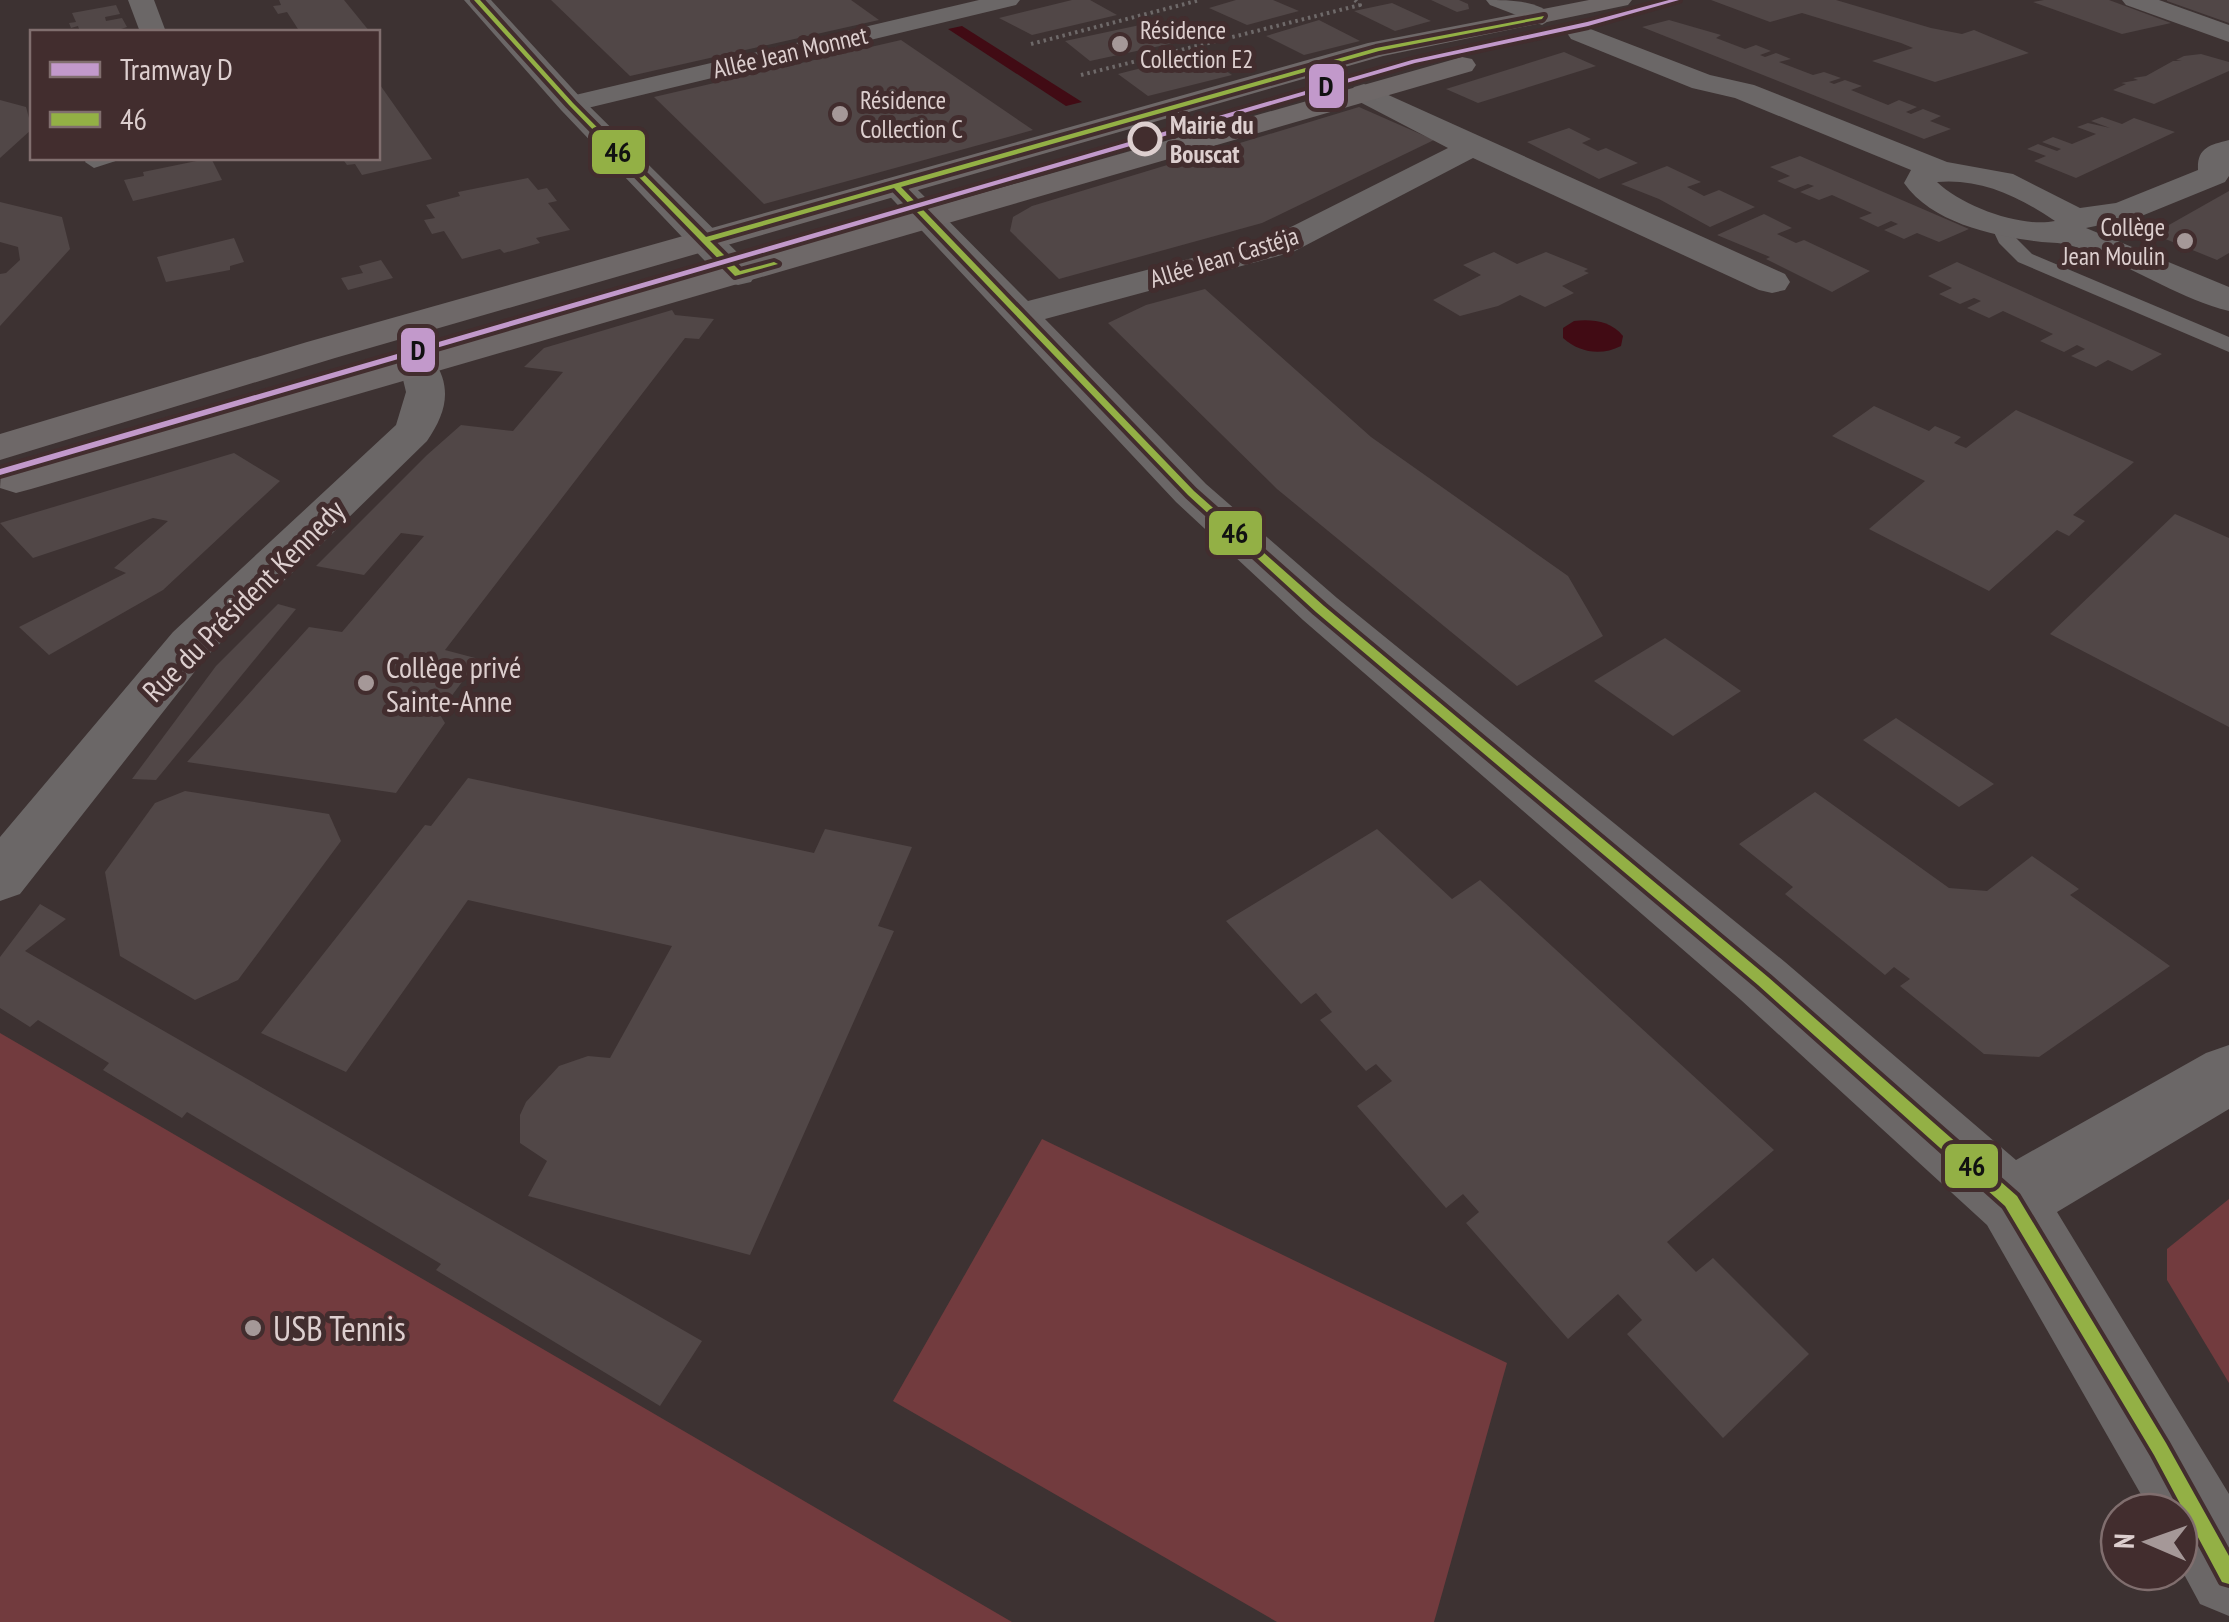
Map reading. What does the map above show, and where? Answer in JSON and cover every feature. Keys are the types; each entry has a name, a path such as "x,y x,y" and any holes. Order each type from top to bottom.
{"main road":[{"path":"0,484 738,274 912,202 1378,49 1619,0"},
{"path":"1542,17 1580,33"},
{"path":"0,447 704,240 912,202 1364,93 1580,33"}],"street":[{"path":"140,0 152,30"},
{"path":"477,0 571,104 738,274"},
{"name":"Allée Jean Monnet","path":"571,104 1008,0"},
{"path":"1499,0 1542,17"},
{"path":"2135,0 2229,34"},
{"path":"1580,33 1702,82 1724,98 1930,177 1989,177 2054,204 2070,225 2229,300"},
{"path":"1364,93 1772,282"},
{"name":"Allée Jean Castéja","path":"1019,315 1282,245 1455,158 1464,150 1463,142"},
{"path":"1930,177 1937,198 2001,226 2050,235 2070,225 2117,215 2214,176 2213,156 2229,149"},
{"path":"912,202 1191,493 1320,609 1763,981 2012,1201 2160,1449 2229,1576"},
{"name":"Rue du Président Kennedy","path":"0,878 190,644 412,432 425,410 426,388 418,366"},
{"path":"2012,1201 2229,1074"}],"lane":[{"path":"94,162 105,160"},
{"path":"2001,226 2006,240 2025,258 2229,344"}],"path":[{"path":"1031,44 1200,0"},
{"path":"1081,74 1360,5 1355,0"}],"shaded area":[{"path":"962,26 1082,102 1066,106 948,29"},
{"path":"1574,321 1594,321 1613,327 1623,336 1621,346 1598,352 1576,347 1563,338 1563,328"},
{"name":"USB Tennis","path":"0,1033 1012,1622 0,1622"},
{"path":"1042,1139 1507,1363 1434,1622 1277,1622 893,1401"},
{"path":"2229,1199 2229,1383 2167,1280 2167,1249"}],"building":[{"path":"279,0 344,0 368,30 295,30 298,29 287,12 278,14 273,6 281,5"},
{"path":"551,0 851,0 879,20 630,76"},
{"path":"1072,0 1090,0 1117,15 1032,35 999,18"},
{"path":"1236,0 1273,0 1299,11 1247,25 1209,8"},
{"path":"1431,0 1459,0 1468,4 1469,9 1457,12"},
{"path":"1711,0 1836,0 1931,28 1962,34 1974,30 2029,53 1935,82 1872,61 1913,48 1901,43 1802,13 1770,22"},
{"path":"2109,0 2171,23 2122,34 2033,2"},
{"path":"2229,0 2229,23 2167,1"},
{"path":"1392,3 1431,21 1395,31 1354,11"},
{"path":"116,5 120,14 105,17 106,21 122,18 127,27 71,28 69,23 76,22 72,13"},
{"path":"1319,20 1360,41 1304,55 1266,36"},
{"path":"1669,20 1721,35 1716,38 1745,49 1756,45 1771,51 1760,55 1776,53 1791,59 1779,62 1813,75 1824,72 1841,78 1829,82 1834,84 1845,80 1862,86 1851,90 1888,105 1899,100 1917,107 1906,112 1911,114 1923,109 1941,116 1930,121 1951,129 1924,139 1642,27"},
{"name":"Résidence Collection E2","path":"1154,22 1183,41 1090,61 1065,41"},
{"name":"Résidence Collection C","path":"901,40 1033,130 764,204 654,97"},
{"path":"1564,52 1596,66 1478,103 1446,89"},
{"path":"1200,53 1232,75 1148,96 1118,74"},
{"path":"2201,54 2229,62 2229,71 2154,104 2113,90 2173,61 2182,61 2176,60 2184,56"},
{"path":"380,85 432,159 362,175 355,164 347,165 343,160 380,160"},
{"path":"0,100 26,107 30,131 0,158"},
{"path":"1359,107 1434,140 1262,223 1059,279 1010,231 1013,217 1032,206"},
{"path":"2102,117 2122,124 2134,118 2175,132 2076,178 2034,161 2046,156 2027,149 2038,144 2057,151 2061,149 2042,142 2053,137 2072,144 2096,134 2077,127 2088,123 2110,128 2091,121"},
{"path":"1569,128 1591,139 1582,143 1598,151 1606,148 1638,163 1599,179 1527,142"},
{"path":"1800,156 1969,229 1939,242 1917,233 1904,239 1884,230 1898,224 1891,221 1878,227 1859,218 1872,213 1832,195 1819,200 1800,192 1814,186 1795,189 1777,181 1790,176 1770,167"},
{"path":"212,160 222,180 133,201 124,180 144,176 143,172"},
{"path":"1667,166 1701,182 1687,187 1704,196 1719,190 1755,207 1710,227 1659,199 1621,184"},
{"path":"528,178 538,190 547,188 557,201 548,203 570,230 536,238 540,243 504,253 500,249 462,259 444,231 432,234 424,220 435,218 426,205 460,196 458,192"},
{"path":"2229,191 2229,253 2217,260 2153,234"},
{"path":"0,202 62,217 70,249 0,326 0,274 20,260 18,247 0,242"},
{"path":"1764,214 1792,228 1777,234 1796,243 1804,240 1870,271 1832,292 1766,259 1770,257 1717,235"},
{"path":"234,238 244,262 230,266 230,270 166,282 157,257"},
{"path":"1494,252 1517,264 1546,252 1588,269 1584,271 1589,273 1562,286 1574,293 1545,307 1520,295 1498,306 1460,316 1433,300 1481,275 1463,265"},
{"path":"381,260 393,278 348,290 341,278 363,273 359,266"},
{"path":"1957,262 2162,354 2132,371 2108,360 2096,367 2071,356 2085,349 2077,345 2064,352 2040,341 2053,334 2003,311 1989,318 1967,308 1981,301 1974,298 1960,304 1939,294 1952,288 1928,276"},
{"path":"1205,289 1371,437 1568,576 1603,636 1517,686 1277,489 1108,323 1146,305"},
{"path":"672,310 675,315 714,319 699,339 685,338 445,650 479,659 439,713 445,723 396,793 187,762 309,627 342,632 424,536 401,533 364,575 316,566 427,455 461,425 513,431 563,372 524,367 544,348"},
{"path":"1874,406 1929,431 1935,426 1961,437 1954,443 1966,448 2016,410 2134,462 2073,515 2085,521 2069,536 2057,530 1989,591 1869,529 1925,481 1832,436"},
{"path":"234,453 280,481 163,590 49,655 19,627 126,573 114,568 168,521 153,518 33,558 0,523"},
{"path":"2175,514 2229,538 2229,727 2050,634"},
{"path":"278,604 296,609 156,780 132,779 216,666"},
{"path":"1665,638 1741,691 1673,736 1594,681"},
{"path":"1896,718 1994,784 1959,807 1863,740"},
{"path":"468,778 814,853 825,829 912,847 878,926 894,931 750,1255 528,1196 547,1161 520,1143 520,1115 526,1102 559,1066 588,1056 610,1058 672,946 468,900 346,1072 261,1033 425,825 431,826"},
{"path":"185,791 329,814 341,841 238,980 195,1000 120,956 105,872 155,803"},
{"path":"1815,792 1949,888 1987,891 2032,856 2079,889 2070,895 2170,966 2039,1057 1984,1054 1900,986 1910,979 1894,967 1885,975 1785,894 1793,887 1739,844"},
{"path":"1377,829 1452,899 1480,880 1774,1150 1667,1242 1696,1272 1713,1258 1809,1354 1723,1438 1627,1334 1642,1320 1618,1294 1568,1339 1466,1223 1479,1212 1463,1194 1446,1208 1357,1106 1392,1081 1376,1064 1366,1071 1320,1020 1332,1012 1316,993 1301,1004 1226,921"},
{"path":"40,904 66,919 25,951 702,1341 660,1406 436,1270 441,1264 187,1112 182,1118 103,1070 109,1063 38,1020 30,1027 0,1008 0,957"}],"tram line":[{"name":"D","path":"0,472 1414,61 1588,24 1676,0"}],"transit line":[{"name":"46","path":"477,0 571,104 738,274 774,264"},
{"name":"46","path":"704,240 1378,49 1542,17"},
{"name":"46","path":"896,186 1191,493 1320,609 1763,981 2011,1201 2160,1449 2229,1575"}],"place":[{"name":"Résidence Collection E2","path":"1120,44"},
{"name":"Résidence Collection C","path":"840,114"},
{"name":"Mairie du Bouscat","path":"1145,139"},
{"name":"Collège Jean Moulin","path":"2185,241"},
{"name":"Collège privé Sainte-Anne","path":"366,683"},
{"name":"USB Tennis","path":"253,1328"}]}
